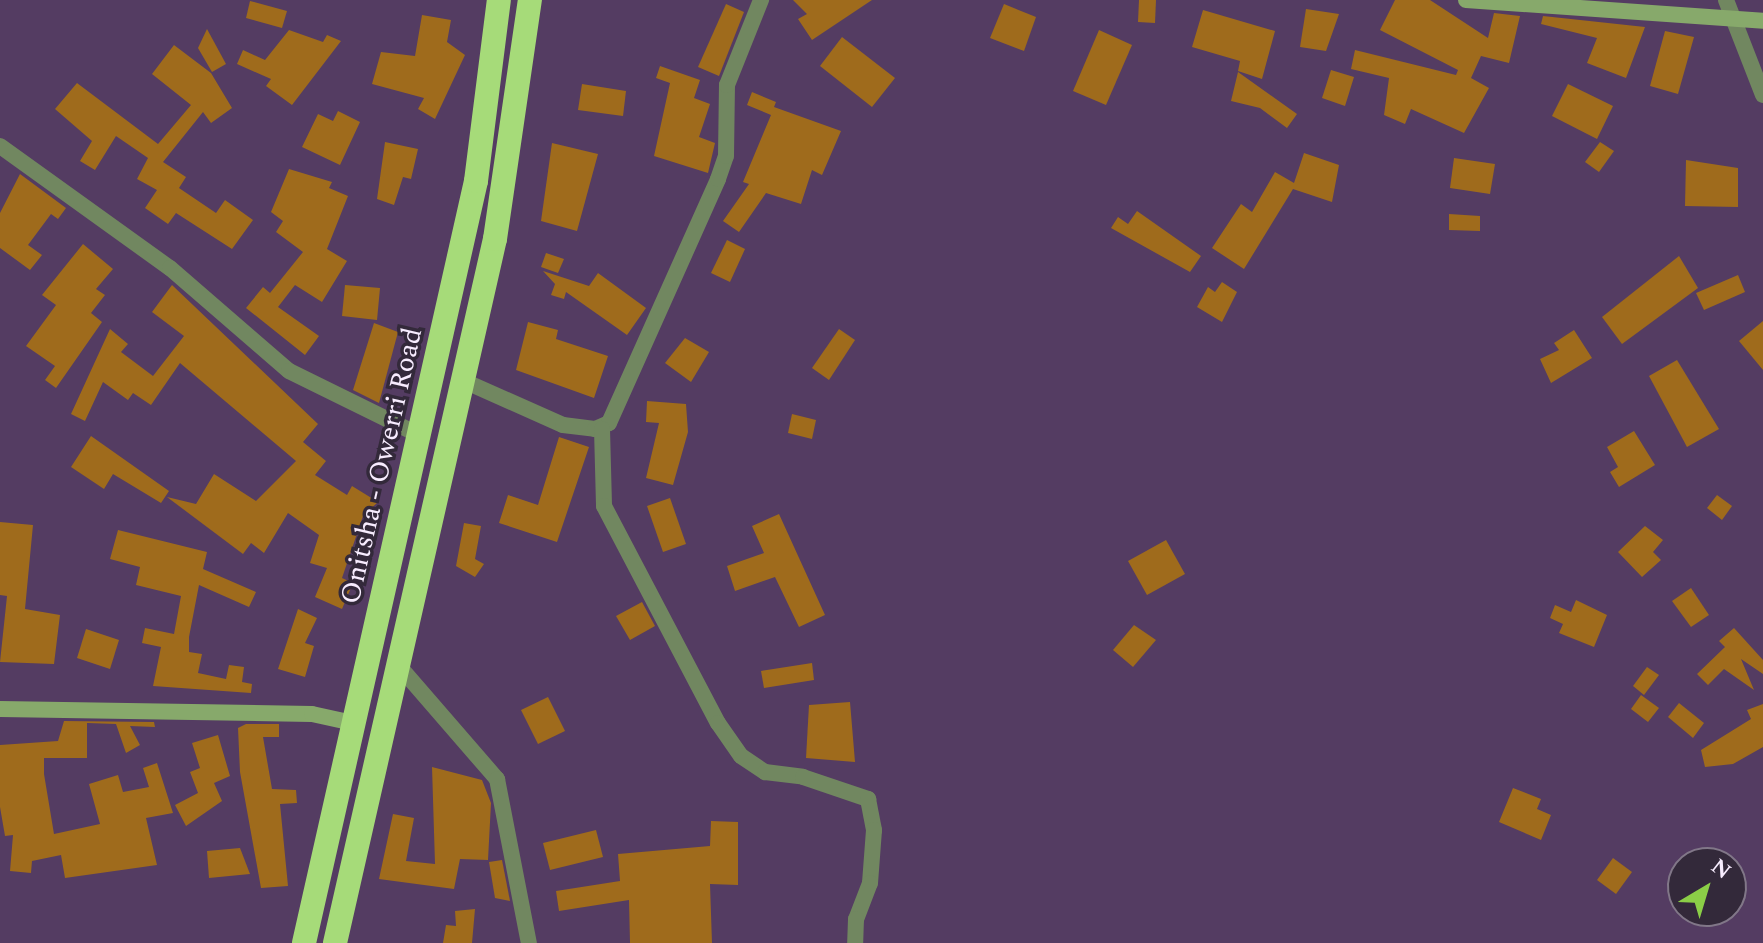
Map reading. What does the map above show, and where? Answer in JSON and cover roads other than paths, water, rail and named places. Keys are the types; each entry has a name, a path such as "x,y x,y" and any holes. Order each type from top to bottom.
{"highway":[{"name":"Onitsha - Owerri Road","path":"304,943 476,181 499,0"},
{"path":"335,943 495,239 530,0"}],"street":[{"path":"761,0 727,85 726,156 718,179 626,391 602,429 604,506 718,723 741,756 765,772 803,777 868,799 874,830 870,883 856,919 855,943"},
{"path":"1466,0 1763,21"},
{"path":"1726,0 1730,20 1763,95"},
{"path":"0,146 170,268 289,371 419,435"},
{"path":"464,381 563,425 602,429"},
{"path":"399,666 497,779 529,943"},
{"path":"0,709 312,714 353,723"}]}
